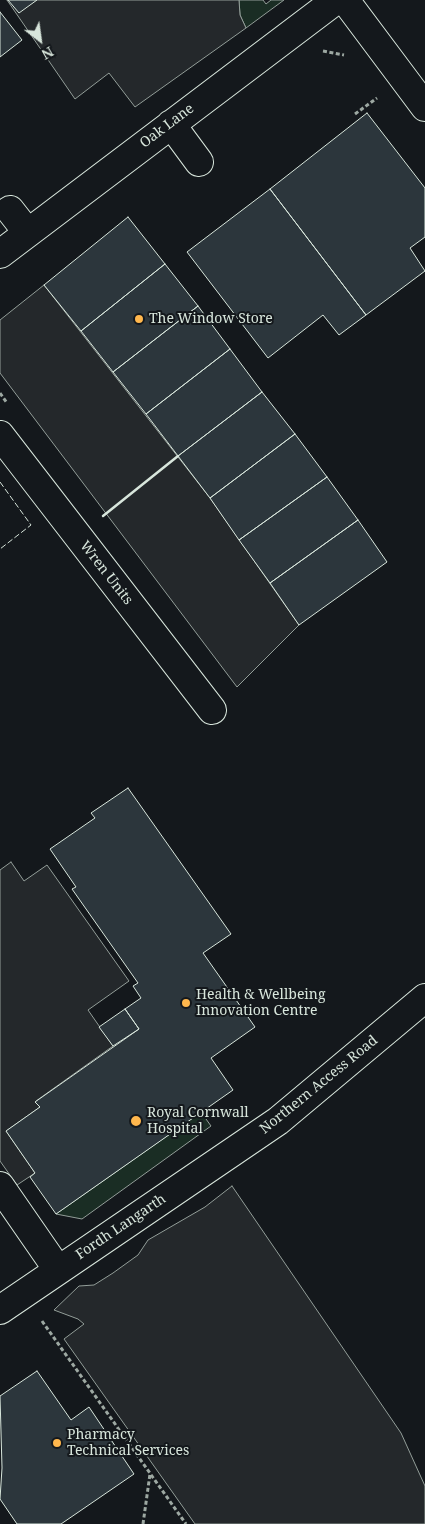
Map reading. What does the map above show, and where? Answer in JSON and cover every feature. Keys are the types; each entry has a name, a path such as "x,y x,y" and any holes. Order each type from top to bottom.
{"street":[{"name":"Oak Lane","path":"0,254 336,0"},
{"path":"345,0 425,107"},
{"path":"171,124 199,162"},
{"path":"10,210 28,233"},
{"name":"Wren Units","path":"0,435 212,710"},
{"name":"Northern Access Road","path":"185,1184 278,1121 425,998"},
{"name":"Fordh Langarth","path":"0,1310 185,1184"},
{"path":"0,1186 58,1270"}],"path":[{"path":"37,1314 186,1524"},
{"path":"143,1524 150,1473"}],"green space":[{"path":"239,0 263,0 266,4 271,0 284,0 246,28 240,15"},
{"path":"201,1112 211,1126 82,1219 56,1214"}],"shaded area":[{"path":"7,0 239,0 240,15 246,28 135,107 109,73 75,99"},
{"path":"44,285 210,498 299,625 237,687 0,373 0,320"},
{"path":"11,862 24,881 47,865 129,981 88,1010 113,1046 36,1101 40,1107 6,1131 35,1173 17,1185 0,1161 0,870"},
{"path":"232,1186 401,1433 425,1486 425,1524 195,1524 64,1339 84,1324 78,1319 54,1310 79,1286 94,1285 113,1273 138,1255 148,1240 205,1207"}],"building":[{"path":"8,0 37,0 19,13"},
{"path":"0,12 22,40 0,57"},
{"path":"367,113 425,188 425,237 410,248 425,271 366,315 270,189"},
{"path":"270,189 366,315 339,335 323,315 268,358 187,252"},
{"path":"128,217 165,264 81,331 44,285"},
{"name":"The Window Store","path":"165,264 198,306 113,372 81,331"},
{"path":"198,306 230,349 146,414 113,372"},
{"path":"230,349 262,392 178,456 146,414"},
{"path":"262,392 295,434 210,498 178,456"},
{"path":"295,434 327,477 239,540 210,498"},
{"path":"327,477 358,520 270,583 239,540"},
{"path":"358,520 387,562 299,625 270,583"},
{"name":"Health & Wellbeing Innovation Centre","path":"128,788 231,934 203,953 255,1027 211,1058 233,1090 56,1214 30,1177 35,1173 6,1131 40,1107 35,1102 139,1029 125,1009 141,998 133,986 138,983 72,889 76,887 50,849 95,818 91,813"},
{"path":"125,1009 139,1029 113,1046 99,1027"},
{"name":"Pharmacy Technical Services","path":"37,1371 71,1420 89,1407 134,1474 61,1524 17,1524 0,1499 2,1468 0,1396"}],"fence":[{"path":"0,482 31,525 0,549"}],"wall":[{"path":"103,516 178,456"}],"place":[{"name":"The Window Store","path":"139,319"},
{"name":"Health & Wellbeing Innovation Centre","path":"186,1003"},
{"name":"Royal Cornwall Hospital","path":"136,1121"},
{"name":"Pharmacy Technical Services","path":"57,1443"}]}
